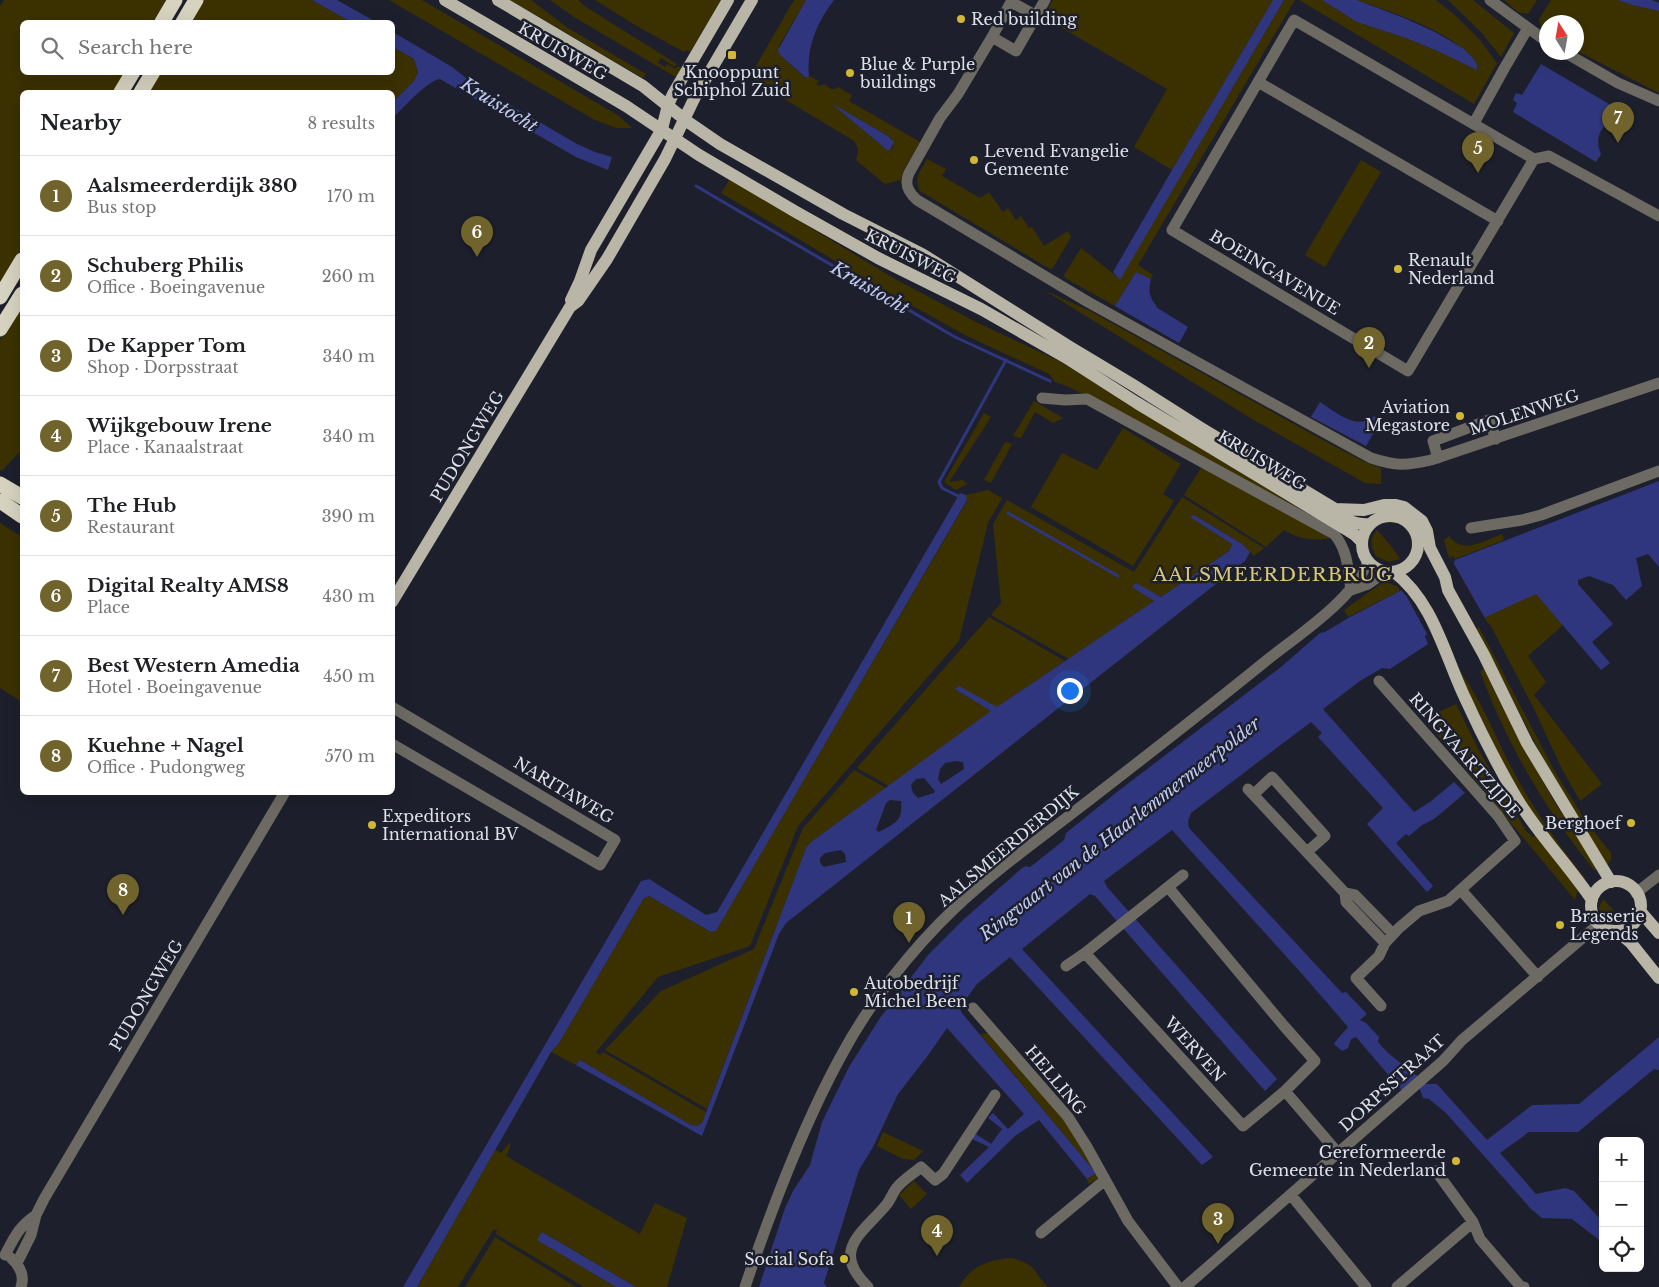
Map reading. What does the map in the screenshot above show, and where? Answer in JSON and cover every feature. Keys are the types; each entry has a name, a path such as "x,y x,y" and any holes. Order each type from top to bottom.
{"highway":[{"path":"163,20 176,0"},
{"path":"184,20 196,0"},
{"path":"122,90 131,75"},
{"path":"142,90 151,75"},
{"path":"0,297 20,263"},
{"path":"0,329 20,297"},
{"path":"0,484 20,496"},
{"path":"0,501 20,515"}],"main road":[{"name":"KRUISWEG","path":"445,0 626,106 699,155 870,254 981,309 1065,357 1136,403 1344,528 1362,542"},
{"name":"KRUISWEG","path":"498,0 642,86 713,140 843,214 922,254 1070,348 1133,384 1201,428 1335,509 1341,516 1354,522 1370,524"},
{"name":"PUDONGWEG","path":"570,307 571,298 580,281 591,250 662,129 668,105 728,0"},
{"name":"PUDONGWEG","path":"395,597 570,307 578,301 607,259 661,167 695,97 752,0"},
{"name":"KRUISWEG","path":"1335,509 1364,510 1384,505 1404,507 1422,522 1427,531 1424,546"},
{"path":"1424,546 1413,561 1404,568 1389,572 1378,570 1368,562 1363,552 1362,542 1364,532 1370,524 1386,515 1406,520 1415,530 1438,570 1438,580 1448,590 1542,768 1611,882"},
{"path":"1389,572 1408,586 1419,599 1445,647 1452,670 1466,700 1513,792 1527,816 1592,900"},
{"path":"1616,931 1629,927 1636,920 1640,911 1640,901 1636,893 1628,884 1616,881 1603,885 1597,890 1592,900 1592,913 1599,924 1607,929 1616,931 1631,943 1659,978"},
{"path":"1640,911 1659,933"}],"street":[{"path":"1037,16 1011,2 992,38 1016,52 1037,16 1045,0"},
{"path":"1490,0 1539,36"},
{"name":"BOEINGAVENUE","path":"1534,159 1408,370 1172,230 1294,20 1534,159 1549,156 1659,216"},
{"path":"1474,123 1504,67 1528,28"},
{"name":"MOLENWEG","path":"992,38 958,94 940,118 909,173 906,183 908,191 917,200 1088,302 1371,458 1398,466 1438,458 1659,383"},
{"path":"1577,60 1618,83 1659,101"},
{"path":"1258,82 1498,220"},
{"name":"KRUISWEG","path":"1042,398 1087,399 1334,534 1344,550 1351,590"},
{"path":"1438,458 1432,441 1489,420 1496,439"},
{"path":"1471,528 1541,515 1659,471"},
{"name":"AALSMEERDERDIJK","path":"745,1287 798,1148 842,1054 874,1003 911,956 955,908 1010,862 1331,609 1351,590 1368,562"},
{"name":"AALSMEERDERDIJK","path":"1351,590 1368,584 1389,572"},
{"name":"RINGVAARTZIJDE","path":"1379,682 1498,816 1515,840 1448,901 1419,911 1389,938 1379,956 1356,978 1381,1006"},
{"name":"NARITAWEG","path":"395,708 615,840 600,865 395,746"},
{"path":"1307,852 1325,836 1272,777 1251,792 1345,893 1355,894 1389,938"},
{"name":"PUDONGWEG","path":"17,1263 31,1235 36,1214 283,795"},
{"path":"1066,966 1086,953 1183,875"},
{"path":"1636,893 1659,876"},
{"name":"WERVEN","path":"1086,953 1243,1126 1285,1091 1315,1060 1284,1026 1168,887"},
{"path":"1461,890 1538,977"},
{"name":"DORPSSTRAAT","path":"1185,1287 1423,1079 1462,1040 1599,924"},
{"name":"HELLING","path":"973,1008 1068,1117 1128,1221 1178,1287"},
{"path":"1285,1091 1338,1153"},
{"path":"868,1287 856,1275 851,1260 852,1246 866,1226 888,1203 895,1190 921,1167 935,1180 943,1174 995,1094"},
{"path":"1436,1171 1473,1222 1480,1239 1521,1287 1524,1287"},
{"path":"1041,1232 1105,1180"},
{"path":"1291,1196 1366,1287"},
{"name":"PUDONGWEG","path":"2,1255 24,1222 36,1214"},
{"path":"1397,1287 1473,1222"},
{"path":"2,1255 17,1263 22,1276 21,1287"}],"shaded area":[{"path":"4,0 168,0 156,20 20,20 20,75 125,75 115,90 20,90 20,251 0,285 0,6"},
{"path":"203,0 312,0 347,20 191,20"},
{"path":"389,0 422,0 619,116 632,128 616,128 593,119"},
{"path":"510,0 531,0 568,28 646,74 643,78"},
{"path":"550,0 578,0 586,7 677,64 675,67 661,58 658,63 665,67 667,64 676,69 678,66 681,68 676,76 674,76 574,17"},
{"path":"595,0 721,0 690,52 686,50 684,52"},
{"path":"794,0 806,0 779,46 779,54 805,78 809,76 819,81 817,83 818,86 824,84 831,89 838,87 852,95 849,101 920,142 904,169 901,180 885,184 856,160 858,150 854,141 753,80 752,73","holes":["834,105 892,139 893,147 890,150 887,150"]},
{"path":"1053,0 1273,0 1172,170 1134,147 1167,89 1043,17"},
{"path":"1284,0 1295,0 1138,265 1153,275 1151,279 1136,272 1115,306 1065,278 1064,275 1081,248 1120,279"},
{"path":"1299,0 1322,0 1357,22 1406,38 1440,52 1473,58 1434,30 1403,16 1357,0 1436,0 1456,16 1480,40 1497,63 1474,104"},
{"path":"1448,0 1473,0 1514,33 1501,57 1482,33"},
{"path":"1504,0 1537,0 1528,14 1518,12"},
{"path":"1551,0 1618,0 1659,11 1659,93 1584,55 1584,15 1542,15"},
{"path":"395,48 414,59 418,72 414,81 395,100 395,90 150,90 159,75 395,75"},
{"path":"927,159 946,169 942,176 980,198 989,192 1003,212 1008,208 1016,220 1021,216 1029,228 1032,227 1044,246 1068,231 1071,237 1053,268 1050,269 920,191 917,182 920,171"},
{"path":"1361,160 1381,172 1325,267 1305,255"},
{"path":"730,179 895,279 976,322 1059,361 1323,521 1069,387 1055,382 1049,374 967,336 893,295 721,193"},
{"path":"1044,290 1090,311 1330,444 1381,468 1381,484 1365,483 1252,419"},
{"path":"20,309 20,451 2,471 0,470 0,340"},
{"path":"1034,401 1063,418 1053,423 1035,412 1021,438 1013,436"},
{"path":"984,413 991,417 949,482 963,480 967,484 956,490 944,482"},
{"path":"1123,428 1181,464 1163,494 1174,501 1133,566 1031,507 1062,453 1097,470"},
{"path":"1005,442 1012,444 991,483 984,480"},
{"path":"1201,468 1333,538 1308,539 1284,530 1266,547 1184,495"},
{"path":"988,490 1002,498 988,523 959,641 798,826 750,946 658,977 596,1052 600,1055 603,1052 706,1112 702,1123 697,1126 691,1125 580,1060 576,1065 551,1052 559,1043 644,898 649,896 711,932 716,930 967,501 966,495"},
{"path":"1182,497 1264,548 1254,556 1242,544 1194,515 1191,517 1232,544 1229,551 1161,597 1133,587 1154,601 1069,659 991,615 1001,603 993,524 1007,500 1134,572"},
{"path":"0,523 20,536 20,701 0,688"},
{"path":"1377,530 1400,559 1389,562 1376,556 1372,543 1374,533"},
{"path":"1502,534 1504,540 1455,559 1453,556 1449,558 1444,540 1449,536 1455,542 1467,546 1481,543"},
{"path":"1382,583 1398,587 1400,591 1348,617 1344,610"},
{"path":"1536,593 1563,625 1528,656 1546,682 1534,695 1602,784 1580,801 1562,769 1534,709 1491,626 1484,618"},
{"path":"989,617 1065,661 996,708 955,689 992,711 889,786 857,768"},
{"path":"1479,627 1554,770 1587,823 1611,853 1611,860 1607,865 1542,757 1476,628"},
{"path":"1456,667 1479,701 1527,796 1585,878 1582,881 1523,804"},
{"path":"1484,669 1551,796 1599,868 1594,870 1576,847 1529,775 1490,698 1480,671"},
{"path":"1456,704 1478,749 1526,831 1533,837 1536,834 1578,889 1575,900 1424,719"},
{"path":"854,770 886,788 811,842 806,848 707,1109 605,1050 661,991 754,949 803,828"},
{"path":"1603,899 1622,920 1614,921 1605,917 1599,907"},
{"path":"993,1033 1079,1139 1099,1178 1089,1184 1087,1179 1096,1173 980,1034"},
{"path":"883,1132 923,1151 914,1160 903,1159 877,1146"},
{"path":"510,1142 510,1148 506,1156 640,1234 655,1203 687,1218 667,1287 636,1287 542,1232 538,1240 616,1287 584,1287 496,1234 497,1231 494,1229 458,1287 417,1287 495,1150 501,1153"},
{"path":"914,1181 927,1194 911,1209 899,1195"},
{"path":"495,1237 576,1287 465,1287"},
{"path":"1012,1258 1030,1266 1048,1287 959,1287 969,1273 981,1265 995,1260"}],"water":[{"path":"312,0 337,0 372,20 347,20"},
{"path":"806,0 834,0 822,17 814,36 809,55 809,76 806,78 779,54 778,50"},
{"path":"1273,0 1284,0 1120,280 1113,272"},
{"path":"1322,0 1357,0 1435,32 1464,49 1473,58 1477,65 1477,70 1406,38 1357,22"},
{"path":"1618,0 1652,0 1659,3 1659,11 1632,5"},
{"path":"395,33 452,67 474,84 577,144 612,157 608,170 576,157 440,79 422,89 395,116 395,100 414,81 418,72 414,59 395,48"},
{"path":"1541,64 1626,114 1610,122 1602,129 1598,138 1601,154 1596,162 1513,112 1517,103 1513,100 1516,93 1522,95"},
{"path":"831,103 888,136 894,142 890,150 887,150"},
{"path":"1136,272 1151,279 1150,293 1156,307 1188,327 1179,343 1115,306"},
{"path":"1320,402 1339,415 1354,421 1361,422 1374,416 1381,420 1366,446 1311,417"},
{"name":"Ringvaart van de Haarlemmermeerpolder","path":"1659,481 1659,567 1648,554 1636,558 1642,586 1626,600 1613,585 1589,576 1578,580 1578,584 1613,624 1592,642 1610,663 1601,670 1536,594 1484,618 1478,608 1425,636 1428,644 1390,669 1382,668 1360,681 1323,709 1414,812 1430,802 1454,782 1465,793 1434,819 1422,825 1409,836 1406,834 1396,843 1433,886 1427,892 1367,824 1383,808 1318,737 1322,733 1311,722 1191,813 1188,821 1189,828 1342,993 1346,992 1367,1014 1360,1020 1366,1023 1379,1037 1378,1042 1383,1048 1426,1084 1437,1084 1487,1140 1532,1105 1579,1104 1659,1037 1659,1070 1654,1069 1578,1132 1529,1132 1500,1153 1536,1194 1565,1188 1574,1191 1599,1218 1599,1240 1572,1219 1542,1218 1531,1209 1446,1113 1429,1099 1423,1098 1420,1089 1412,1082 1403,1092 1356,1037 1351,1039 1348,1048 1342,1051 1334,1044 1348,1027 1172,830 1104,881 1107,887 1277,1079 1265,1091 1095,896 1090,894 1022,949 1213,1157 1202,1165 1010,957 977,984 960,1007 961,1012 1096,1173 1087,1179 1039,1120 1015,1136 967,1183 960,1175 989,1147 972,1139 976,1134 991,1144 1002,1129 988,1118 993,1113 1008,1129 1024,1114 947,1028 898,1094 873,1147 859,1170 824,1283 827,1287 759,1287 785,1208 793,1191 810,1165 822,1122 849,1067 880,1018 928,955 964,919 1021,869 1034,864 1064,840 1066,833 1281,667 1320,633 1454,563 1455,560"},
{"path":"960,493 966,495 967,500 716,931 711,932 649,896 644,898 559,1043 551,1052 417,1287 403,1287 641,881 649,879 706,915 717,912"},
{"path":"1194,515 1242,544 1250,552 1245,561 786,923 779,934 702,1136 576,1065 580,1060 691,1125 697,1126 702,1123 806,848 811,842 991,711 955,689 959,686 997,707 1154,601 1132,587 1136,583 1161,597 1229,551 1232,544 1190,517","holes":["963,762 964,769 941,784 938,779 940,769 945,763","924,778 935,791 934,793 918,798 913,793 911,785 916,779","890,800 901,801 901,813 894,824 879,832 876,830 886,803","841,850 845,854 846,862 824,867 820,863 820,858 825,853"]},
{"path":"542,1232 636,1287 616,1287 537,1240"}],"pier":[{"name":"AALSMEERDERBRUG","path":"1453,562 1486,620 1483,620 1477,611 1428,638 1430,646 1425,636 1427,634 1407,597 1401,590"}],"waterway":[{"name":"Kruistocht","path":"696,186 955,337 1050,381"},
{"path":"958,496 942,488 939,482 1006,360"},
{"path":"1008,513 1118,576"}],"place":[{"name":"Red building","path":"961,19"},
{"name":"Knooppunt Schiphol Zuid","path":"732,55"},
{"name":"Blue & Purple buildings","path":"850,73"},
{"name":"Best Western Amedia","path":"1618,143"},
{"name":"Levend Evangelie Gemeente","path":"974,160"},
{"name":"The Hub","path":"1478,173"},
{"name":"Digital Realty AMS8","path":"477,257"},
{"name":"Renault Nederland","path":"1398,269"},
{"name":"Schuberg Philis","path":"1369,368"},
{"name":"Aviation Megastore","path":"1460,416"},
{"name":"Berghoef","path":"1631,823"},
{"name":"Expeditors International BV","path":"372,825"},
{"name":"Kuehne + Nagel","path":"123,915"},
{"name":"Brasserie Legends","path":"1560,925"},
{"name":"Aalsmeerderdijk 380","path":"909,943"},
{"name":"Autobedrijf Michel Been","path":"854,992"},
{"name":"Gereformeerde Gemeente in Nederland","path":"1456,1161"},
{"name":"De Kapper Tom","path":"1218,1244"},
{"name":"Wijkgebouw Irene","path":"937,1256"},
{"name":"Social Sofa","path":"844,1259"}],"district":[{"name":"AALSMEERDERBRUG","path":"1273,574"}]}
